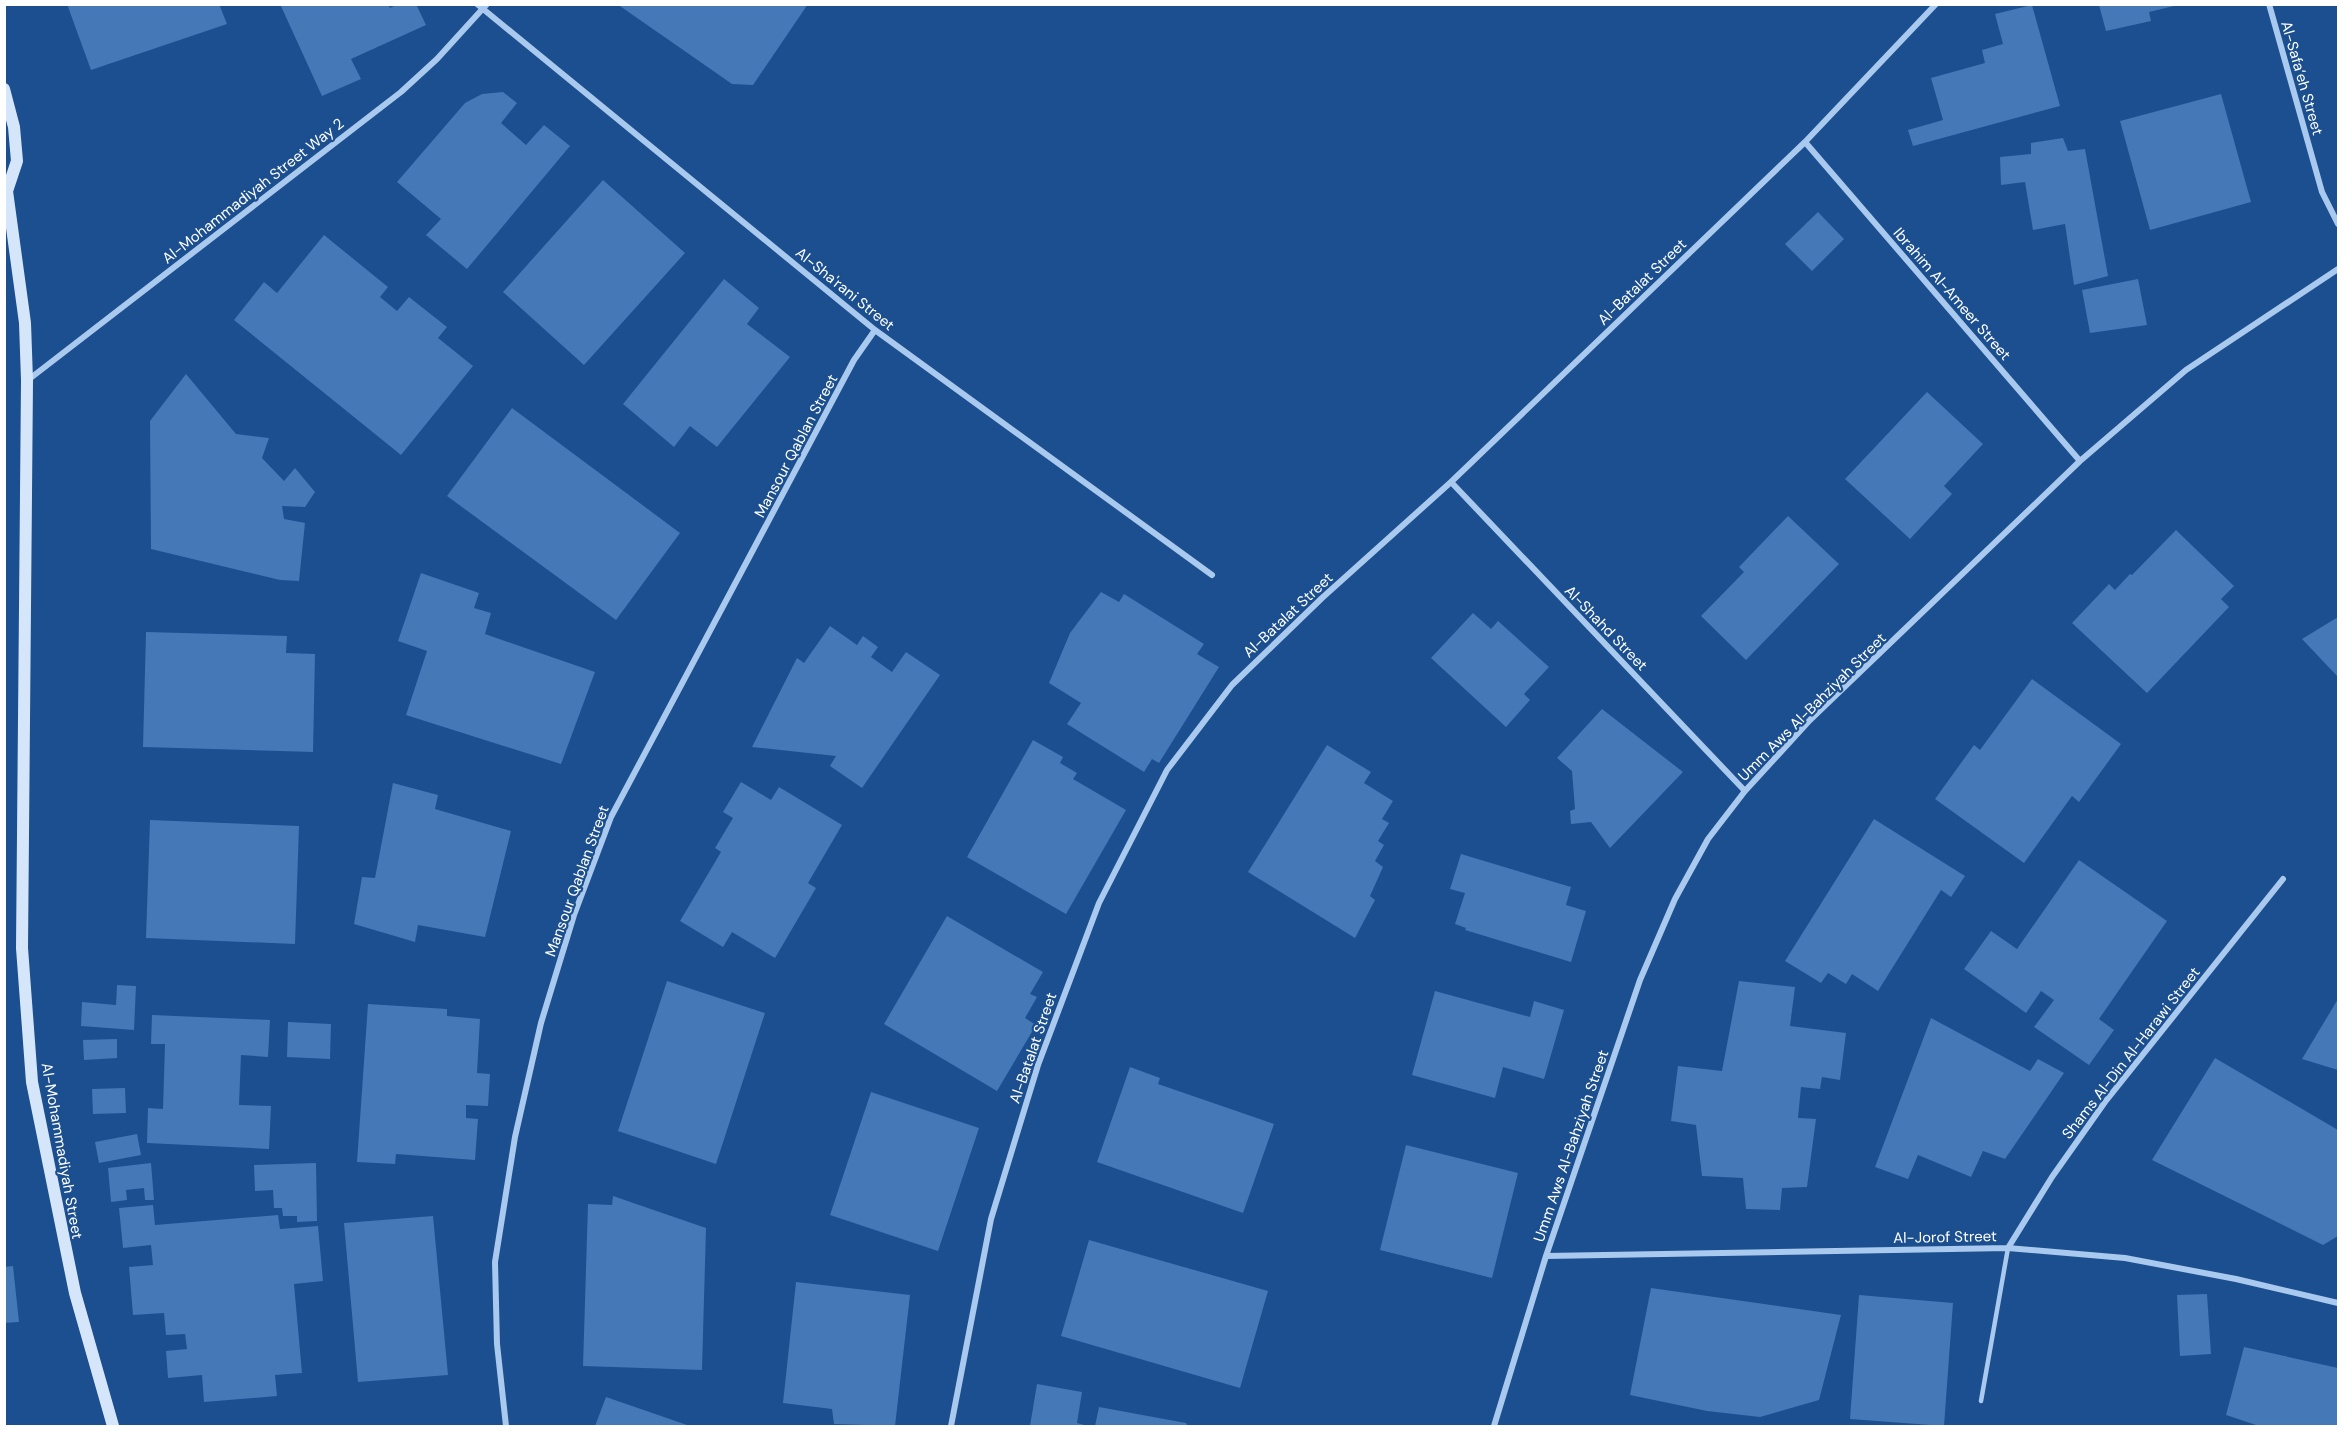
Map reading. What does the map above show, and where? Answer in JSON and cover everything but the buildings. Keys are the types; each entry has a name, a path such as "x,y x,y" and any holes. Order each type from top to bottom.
{"street":[{"name":"Al-Sha'rani Street","path":"477,4 485,7 875,330 1212,575"},
{"name":"Al-Batalat Street","path":"951,1426 991,1219 1038,1065 1099,903 1167,770 1232,685 1322,598 1451,482 1805,142 1936,4"},
{"name":"Al-Safa‘eh Street","path":"2269,4 2322,192 2338,224"},
{"name":"Al-Mohammadiyah Street Way 2","path":"27,380 401,92 437,59 485,7"},
{"name":"Al-Mohammadiyah Street","path":"4,89 14,127 18,161 6,190 25,323 27,380 22,948 32,1082 75,1293 113,1426"},
{"name":"Ibrahim Al-Ameer Street","path":"1805,142 2080,460"},
{"name":"Umm Aws Al-Bahziyah Street","path":"1494,1426 1546,1256 1640,980 1675,899 1708,839 1745,791 1810,720 2080,460 2186,370 2338,269"},
{"name":"Mansour Qablan Street","path":"506,1426 497,1344 495,1262 515,1137 541,1023 574,915 611,817 854,360 875,330"},
{"name":"Al-Shahd Street","path":"1451,482 1745,791"},
{"name":"Shams Al-Din Al-Harawi Street","path":"2008,1248 2052,1177 2105,1102 2283,879"},
{"name":"Al-Jorof Street","path":"1546,1256 2008,1248 2125,1258 2236,1279 2338,1303"}],"lane":[{"path":"1981,1401 2008,1248"}]}
